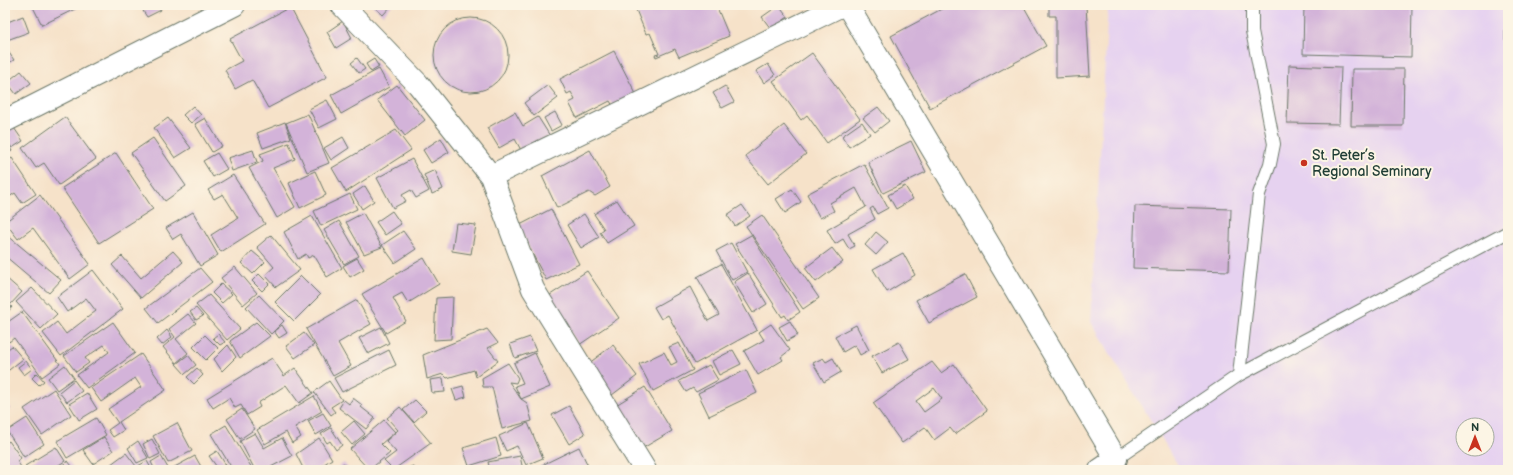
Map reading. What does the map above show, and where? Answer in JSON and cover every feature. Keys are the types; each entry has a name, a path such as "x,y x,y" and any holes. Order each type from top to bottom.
{"street":[{"path":"5,121 234,5"},
{"path":"342,5 418,84 491,176 533,289 644,470"},
{"path":"491,176 842,5"},
{"path":"847,5 1108,465"}],"lane":[{"path":"1239,375 1259,194 1269,169 1274,144 1252,31 1252,5"},
{"path":"1108,465 1239,375 1508,232"}],"shaded area":[{"name":"St. Peter’s Regional Seminary","path":"1108,5 1508,5 1508,470 1181,470 1091,322"}],"building":[{"path":"32,5 75,5 77,8 42,25"},
{"path":"154,5 158,5 161,10 147,17 143,11"},
{"path":"372,5 392,5 383,15"},
{"path":"634,5 716,5 729,36 679,57 675,49 656,57 655,55 659,54 650,33 646,34"},
{"path":"779,5 788,17 771,29 762,17"},
{"path":"949,5 1023,5 1046,46 930,108 891,36"},
{"path":"1049,5 1086,5 1090,76 1056,78 1056,16 1049,16"},
{"path":"1304,5 1412,5 1411,57 1303,54"},
{"path":"290,7 327,77 268,108 252,80 235,89 225,70 242,61 230,39"},
{"path":"1505,14 1508,14 1508,40 1505,40"},
{"path":"23,16 29,32 7,40 5,23"},
{"path":"471,18 485,21 497,29 505,41 508,55 505,69 497,81 485,89 471,92 457,89 445,81 437,69 434,55 437,41 445,29 457,21"},
{"path":"343,21 352,38 336,48 327,32"},
{"path":"5,47 14,60 5,65"},
{"path":"614,51 636,94 613,106 610,101 577,118 569,103 575,100 571,92 567,94 560,79"},
{"path":"812,53 860,119 827,143 807,115 801,120 773,81"},
{"path":"357,58 365,69 359,73 351,63"},
{"path":"374,59 379,67 371,72 366,64"},
{"path":"768,64 775,75 764,83 756,71"},
{"path":"1289,65 1341,67 1339,124 1287,123"},
{"path":"379,69 389,87 341,114 331,95"},
{"path":"1352,69 1404,69 1403,126 1351,126"},
{"path":"21,71 31,83 16,94 7,82"},
{"path":"397,85 425,120 405,136 377,100"},
{"path":"548,85 558,98 534,116 524,103"},
{"path":"725,86 734,102 722,108 713,93"},
{"path":"327,100 337,119 319,128 309,109"},
{"path":"193,106 201,115 191,123 183,115"},
{"path":"878,107 889,121 875,132 863,118"},
{"path":"515,112 523,126 538,117 550,136 522,152 515,139 499,148 487,128"},
{"path":"555,112 562,125 551,131 544,118"},
{"path":"308,114 329,163 307,172 286,123"},
{"path":"65,117 96,159 59,185 44,163 36,168 22,148"},
{"path":"168,118 191,148 175,158 154,128"},
{"path":"205,118 222,146 212,152 195,124"},
{"path":"285,122 291,138 263,148 257,133"},
{"path":"862,122 870,134 849,147 842,136"},
{"path":"12,125 23,141 12,148 5,138 5,130"},
{"path":"784,125 806,154 768,184 745,156"},
{"path":"396,130 411,150 346,192 332,168"},
{"path":"343,137 349,148 331,160 324,148"},
{"path":"153,138 186,186 165,201 131,153"},
{"path":"441,138 449,152 431,163 423,150"},
{"path":"5,140 12,151 5,155"},
{"path":"911,141 926,172 883,193 868,162"},
{"path":"289,143 295,159 273,168 295,207 277,218 249,168 263,161 260,154"},
{"path":"253,150 257,162 232,171 228,158"},
{"path":"590,150 610,187 595,196 589,192 557,208 542,176"},
{"path":"116,153 153,209 99,243 62,188"},
{"path":"217,153 227,169 213,177 203,161"},
{"path":"12,158 36,194 22,203 15,193 9,197 5,191 5,162"},
{"path":"412,159 429,191 416,198 411,190 402,195 406,201 393,208 377,178"},
{"path":"864,164 888,208 877,214 873,207 870,209 875,219 848,234 855,246 849,249 843,239 835,244 827,230 866,207 856,188 830,203 834,211 820,218 807,194"},
{"path":"435,170 443,189 432,194 424,175"},
{"path":"315,171 326,195 300,208 289,183"},
{"path":"233,175 265,224 221,252 211,235 238,218 223,194 214,199 208,190"},
{"path":"365,186 374,201 362,209 353,194"},
{"path":"905,186 913,199 896,209 888,195"},
{"path":"792,189 801,202 785,213 776,199"},
{"path":"350,194 357,209 321,226 314,211"},
{"path":"40,195 90,264 70,279 33,228 18,239 5,222"},
{"path":"617,200 634,226 607,243 600,232 604,229 594,214"},
{"path":"742,205 750,216 735,226 727,215"},
{"path":"1135,206 1231,209 1229,271 1133,268"},
{"path":"551,209 579,264 546,280 518,226"},
{"path":"392,211 401,224 385,235 376,222"},
{"path":"193,212 218,255 200,266 181,234 173,239 166,228"},
{"path":"363,213 382,247 364,254 346,222"},
{"path":"584,214 599,237 581,248 567,225"},
{"path":"762,215 819,298 803,309 746,226"},
{"path":"312,216 342,268 327,277 314,255 308,258 306,254 298,259 284,232"},
{"path":"339,221 359,256 344,264 324,230"},
{"path":"456,223 476,225 471,254 452,251"},
{"path":"403,231 416,249 395,263 382,245"},
{"path":"876,232 888,242 876,255 865,245"},
{"path":"7,235 61,280 49,293 5,256 5,238"},
{"path":"271,235 300,270 276,287 265,275 274,267 257,247"},
{"path":"751,235 800,312 788,320 785,315 782,317 735,244"},
{"path":"731,243 747,272 732,280 716,251"},
{"path":"832,248 843,262 816,282 805,268"},
{"path":"173,251 183,262 141,298 112,265 122,256 141,278"},
{"path":"252,251 265,262 253,274 241,263"},
{"path":"903,253 915,275 887,292 873,269"},
{"path":"357,258 364,269 350,277 343,266"},
{"path":"424,258 439,284 408,303 402,293 393,298 406,321 386,333 362,294"},
{"path":"721,264 757,330 695,364 668,315 661,319 654,307 690,287 708,321 719,315 697,277"},
{"path":"235,267 257,293 243,305 221,278"},
{"path":"200,268 212,282 158,323 146,308"},
{"path":"93,270 123,309 61,356 43,333 57,322 66,334 96,311 86,298 67,312 57,297"},
{"path":"587,271 619,318 579,345 547,297"},
{"path":"748,273 767,304 753,313 734,282"},
{"path":"259,274 269,284 262,291 252,281"},
{"path":"965,274 977,297 929,323 916,300"},
{"path":"301,276 320,295 294,321 275,302"},
{"path":"5,277 22,292 10,305 5,300"},
{"path":"221,284 232,294 222,303 212,293"},
{"path":"32,288 57,314 41,329 16,302"},
{"path":"209,295 240,329 227,340 196,305"},
{"path":"259,295 284,321 271,334 246,307"},
{"path":"453,297 451,339 434,340 436,298"},
{"path":"357,300 371,324 338,343 351,366 333,376 306,329"},
{"path":"5,303 12,307 5,315"},
{"path":"196,308 203,316 196,320 190,312"},
{"path":"22,312 60,364 42,377 14,338 9,342 5,336 5,324"},
{"path":"188,314 196,323 176,339 188,353 176,363 163,347 175,337 169,329"},
{"path":"790,321 798,335 787,341 779,327"},
{"path":"113,322 135,353 87,388 77,375 109,352 104,345 85,358 89,363 76,372 64,356"},
{"path":"256,322 270,336 240,358 230,341"},
{"path":"771,324 790,350 781,357 783,360 758,375 744,351 764,340 759,332"},
{"path":"282,325 287,333 279,338 274,331"},
{"path":"856,325 869,350 860,355 855,345 843,352 835,336"},
{"path":"381,327 389,343 368,354 359,338"},
{"path":"487,329 498,343 488,348 498,361 476,377 474,370 447,378 443,374 427,379 423,355"},
{"path":"167,330 172,337 162,345 157,339"},
{"path":"304,333 314,345 295,358 286,346"},
{"path":"218,334 225,342 220,345 213,338"},
{"path":"205,335 218,348 206,360 193,347"},
{"path":"530,337 536,351 515,358 510,344"},
{"path":"899,342 909,359 882,373 872,356"},
{"path":"679,343 693,370 653,391 639,364 664,352 671,365 677,362 669,347"},
{"path":"228,345 236,357 222,371 214,359"},
{"path":"613,345 637,376 612,395 588,364"},
{"path":"12,346 23,359 5,373 5,351"},
{"path":"389,350 396,365 342,392 334,378"},
{"path":"733,350 741,364 719,375 712,361"},
{"path":"535,353 550,387 521,399 515,386 523,383 514,363"},
{"path":"141,354 166,390 119,422 124,430 113,437 108,430 118,423 108,409 141,387 135,378 101,402 91,388"},
{"path":"188,355 196,365 185,374 176,364"},
{"path":"272,358 284,376 295,368 313,393 299,403 286,385 258,403 260,407 247,415 241,405 235,408 229,398 213,408 207,398"},
{"path":"823,358 826,362 833,358 841,372 824,382 813,363"},
{"path":"26,361 32,369 24,375 18,367"},
{"path":"932,362 941,373 954,364 987,411 955,434 950,428 934,440 925,427 902,443 873,403","holes":["934,388 942,399 924,412 916,401"]},
{"path":"508,363 518,378 516,383 509,382 521,399 527,403 532,421 502,429 492,387 483,387 482,378"},
{"path":"65,365 74,378 57,390 48,378"},
{"path":"709,365 718,380 696,392 693,388 686,392 679,381"},
{"path":"197,368 203,375 194,384 187,377"},
{"path":"746,370 757,393 709,416 698,393"},
{"path":"37,373 44,381 39,385 32,378"},
{"path":"443,378 445,392 432,393 430,380"},
{"path":"74,380 82,391 67,402 59,392"},
{"path":"329,381 342,400 331,407 335,412 331,415 314,392"},
{"path":"463,386 466,397 456,400 452,389"},
{"path":"645,387 672,431 643,448 616,405"},
{"path":"54,389 71,415 42,435 24,409"},
{"path":"87,393 97,409 79,420 69,404"},
{"path":"314,396 322,411 295,427 301,437 292,443 286,432 265,444 257,430"},
{"path":"353,398 362,405 361,407 375,418 366,429 339,408 344,400 349,404"},
{"path":"415,400 426,411 414,422 403,410"},
{"path":"5,401 10,409 5,412"},
{"path":"569,406 585,434 569,444 552,415"},
{"path":"400,407 431,443 393,470 384,461 396,452 386,441 398,430 387,418"},
{"path":"242,409 255,429 240,439 227,419"},
{"path":"323,413 331,426 316,435 308,421"},
{"path":"27,418 44,444 24,457 7,431"},
{"path":"96,418 106,435 67,458 57,441"},
{"path":"384,420 395,432 381,444 390,453 369,470 350,449"},
{"path":"354,421 365,434 352,445 341,432"},
{"path":"177,423 192,451 168,463 153,436"},
{"path":"528,423 543,458 526,465 517,446 506,451 499,436"},
{"path":"226,425 253,470 233,470 211,434"},
{"path":"331,428 342,445 336,450 330,441 327,443 321,434"},
{"path":"255,433 264,448 282,438 292,456 265,470 255,470 240,441"},
{"path":"104,437 113,451 93,464 83,450"},
{"path":"319,438 332,459 315,470 304,470 296,454"},
{"path":"496,438 501,456 469,466 463,448"},
{"path":"152,439 160,454 150,459 143,444"},
{"path":"9,441 21,458 17,461 23,470 5,470 5,444"},
{"path":"138,441 148,458 137,463 128,448"},
{"path":"56,447 65,461 51,470 28,470 25,466"},
{"path":"579,447 590,470 542,470 540,466"},
{"path":"217,451 229,470 219,470 209,456"},
{"path":"126,453 136,466 131,470 103,470"},
{"path":"161,456 168,468 164,470 155,470 151,462"},
{"path":"195,456 203,470 169,470"},
{"path":"520,456 523,470 490,470 488,462"},
{"path":"68,461 75,470 56,470"},
{"path":"147,461 152,470 140,470 138,466"},
{"path":"344,463 349,470 334,470"},
{"path":"413,466 414,470 403,470"},
{"path":"879,466 881,470 873,470"}],"place":[{"name":"St. Peter’s Regional Seminary","path":"1304,163"}]}
